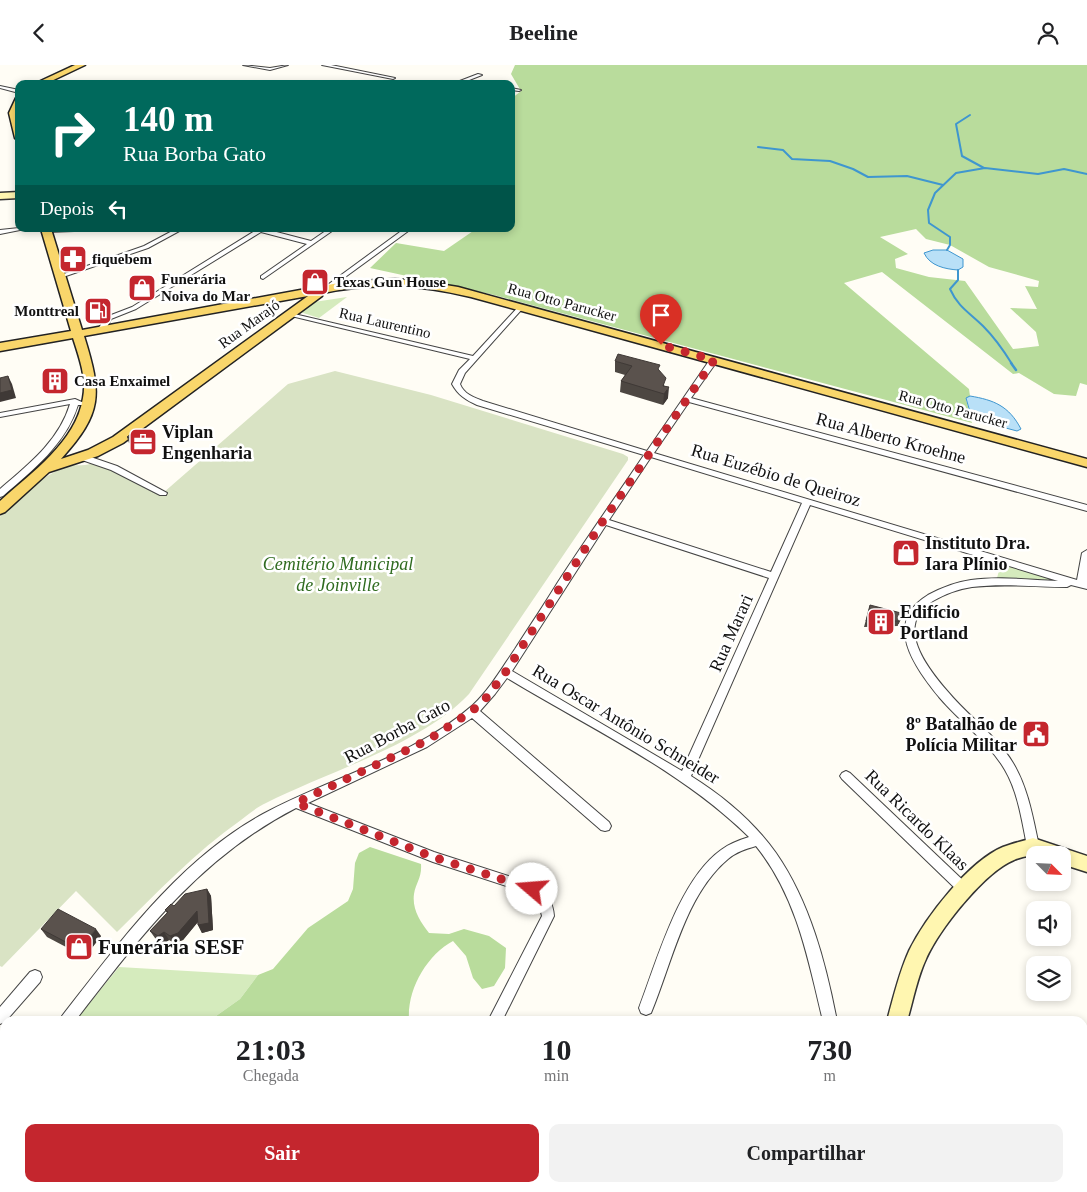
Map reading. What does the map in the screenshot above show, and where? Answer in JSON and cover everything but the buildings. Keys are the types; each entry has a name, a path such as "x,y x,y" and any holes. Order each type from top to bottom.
{"main road":[{"path":"47,80 81,65"},
{"path":"15,107 13,111 15,120"},
{"path":"0,509 44,469 75,434 84,419 89,405 91,383 77,328 47,232"},
{"name":"Rua Otto Parucker","path":"77,328 102,329 370,282 404,282 445,288 521,307 1087,463"},
{"name":"Rua Marajó","path":"44,469 82,457 109,445 324,290"},
{"path":"286,298 299,299 301,307"},
{"path":"0,347 77,328"},
{"path":"75,434 86,444 109,445"}],"street":[{"path":"245,65 275,69 286,65"},
{"path":"324,65 393,78"},
{"path":"464,80 480,75"},
{"path":"0,87 15,90"},
{"path":"515,90 519,90"},
{"path":"0,196 15,195"},
{"path":"0,232 15,230"},
{"path":"60,276 146,247 174,232"},
{"path":"102,329 108,318 134,308 256,232"},
{"path":"272,232 312,243"},
{"path":"263,277 328,232"},
{"name":"Rua Marajó","path":"324,290 404,232"},
{"path":"474,358 521,307"},
{"name":"Rua Laurentino","path":"290,315 474,358"},
{"name":"Rua Euzébio de Queiroz","path":"474,358 457,379 456,384 458,390 480,403 1084,586"},
{"name":"Rua Borba Gato","path":"71,1016 141,929 193,874 215,854 249,828 296,803 409,750 451,726 486,698 505,673 603,521 714,360"},
{"name":"Rua Alberto Kroehne","path":"686,399 1087,509"},
{"path":"0,494 51,445 68,422 74,401"},
{"path":"0,415 74,401 89,405"},
{"path":"82,457 114,468 163,493"},
{"name":"Rua Marari","path":"684,777 806,502"},
{"path":"603,521 774,576"},
{"path":"1033,846 1024,804 1015,778 1000,756 946,697 919,663 910,641 911,618 916,606 923,601 967,584 1084,586 1087,553"},
{"name":"Rua Oscar Antônio Schneider","path":"505,673 684,777 725,807 758,839 786,879 798,905 808,934 830,1016"},
{"path":"472,711 605,826"},
{"name":"Rua Ricardo Klaas","path":"846,776 964,889"},
{"path":"296,803 433,857 532,889 542,896 547,905 548,916 498,1016"},
{"path":"646,1007 681,920 697,888 711,867 735,848 758,839"},
{"path":"899,1016 917,956 934,927 964,889 990,864 1008,853 1026,848"},
{"path":"1071,858 1087,864"},
{"path":"1,1016 34,977"}],"green space":[{"path":"515,65 1087,65 1087,385 1080,383 1076,396 1054,394 1019,373 1013,374 882,272 844,283 969,389 970,396 966,399 972,423 490,294 370,268 396,243 444,251 472,232 515,232 515,96 521,91 511,74","holes":["916,229 926,239 950,245 989,267 1039,281 1038,287 1025,286 1037,309 1010,308 1036,332 1039,346 1013,349 965,281 929,277 896,268 895,259 908,254 880,237"]},
{"path":"347,297 319,318 300,312 314,302"},
{"name":"Cemitério Municipal de Joinville","path":"335,371 431,395 623,454 628,457 628,460 469,694 449,712 426,728 373,756 291,791 256,809 224,832 192,859 117,932 76,891 2,967 0,966 0,517 21,496 49,475 66,467 89,464 96,461 163,493 288,384"},
{"path":"1001,563 1060,581 997,578"},
{"path":"370,847 421,864 421,873 414,894 414,905 429,933 449,934 464,929 489,936 506,948 505,968 494,986 482,989 473,978 466,956 453,941 435,955 421,974 411,997 409,1016 216,1016 240,999 258,975 273,969 308,928 348,901 353,889 355,863 359,853"},
{"path":"119,967 258,975 240,999 216,1016 79,1016"}],"water":[{"path":"933,250 947,250 963,259 963,267 953,270 934,264 924,253"},
{"path":"970,396 1000,405 1011,415 1021,429 1017,431 972,419 966,398"}],"waterway":[{"path":"970,115 956,124 962,156 984,168"},
{"path":"758,147 783,150 792,159 830,161 853,169 868,177 907,176 943,185"},
{"path":"947,250 950,245 950,237 929,223 928,210 935,193 956,173 985,168 1038,174 1064,169 1087,174"},
{"path":"958,270 958,280 950,289 953,295 991,335 1012,364"},
{"path":"1011,363 1016,370"}],"place":[{"name":"fiquebem","path":"73,259"},
{"name":"Texas Gun House","path":"315,282"},
{"name":"Funerária Noiva do Mar","path":"142,288"},
{"name":"Monttreal","path":"98,311"},
{"name":"Casa Enxaimel","path":"55,381"},
{"name":"Viplan Engenharia","path":"143,442"},
{"name":"Instituto Dra. Iara Plínio","path":"906,553"},
{"name":"Edifício Portland","path":"881,622"},
{"name":"8º Batalhão de Polícia Militar","path":"1036,734"},
{"name":"Funerária SESF","path":"79,947"}],"route":[{"path":"532,889 433,857 296,803 428,740 472,711 496,686 603,521 714,360 661,345"}]}
